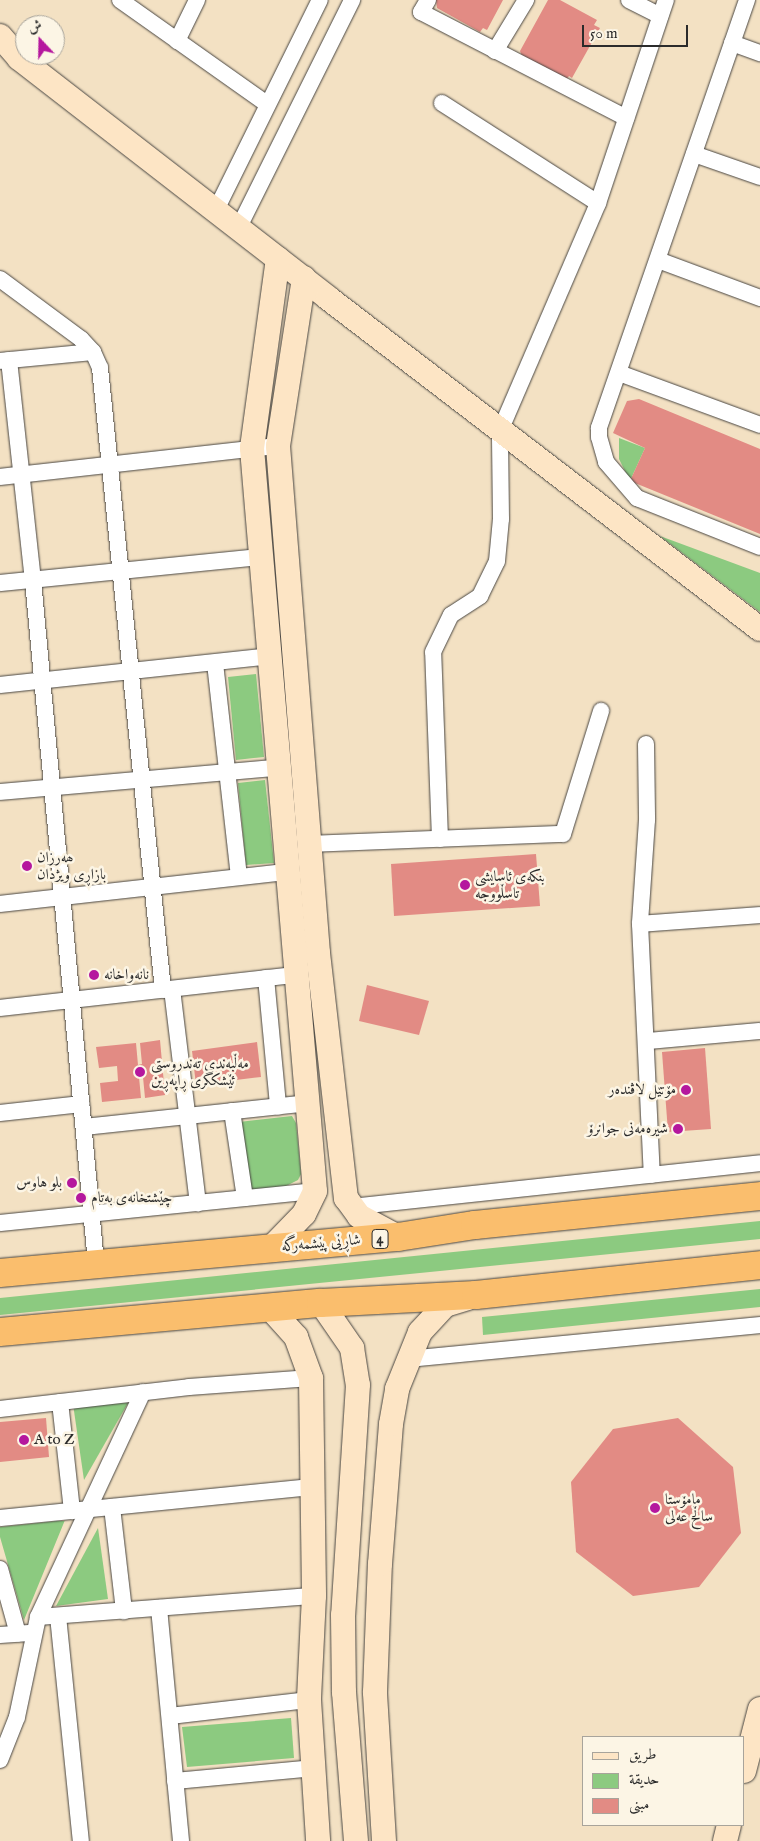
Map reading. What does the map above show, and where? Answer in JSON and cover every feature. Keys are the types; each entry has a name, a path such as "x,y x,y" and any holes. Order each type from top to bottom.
{"highway":[{"name":"شاڕێی پێشمەرگە","path":"0,1273 398,1237 475,1225 760,1196"},
{"path":"0,1332 321,1303 476,1295 760,1265"}],"main road":[{"path":"0,36 20,58 500,431 760,629"},
{"path":"270,1248 304,1214 315,1191 277,768 270,656 252,448 278,259"},
{"path":"304,278 278,446 318,953 345,1193 350,1207 359,1216 398,1237"},
{"path":"384,1841 375,1692 389,1449 397,1389 420,1332 433,1315 445,1305 476,1295"},
{"path":"321,1303 352,1348 358,1385 343,1615 344,1692 356,1841"},
{"path":"270,1308 296,1337 311,1378 314,1596 310,1700 318,1841"},
{"path":"344,1692 375,1692"},
{"path":"745,1767 760,1709"},
{"path":"725,1841 730,1826"}],"street":[{"path":"120,0 267,104"},
{"path":"177,41 197,0"},
{"path":"216,210 320,0"},
{"path":"239,227 352,0"},
{"path":"428,0 421,12 626,118"},
{"path":"495,51 526,0"},
{"path":"629,0 660,16"},
{"path":"440,839 433,652 451,615 480,596 498,562 501,519 500,431 598,203 666,0"},
{"path":"747,0 599,428 600,446 610,468 628,490 647,504 760,547"},
{"path":"732,42 760,53"},
{"path":"442,103 598,203"},
{"path":"694,154 760,177"},
{"path":"658,260 760,298"},
{"path":"0,279 81,339 93,352 100,368 152,887 188,1116 198,1203"},
{"path":"93,352 4,360 23,474 96,1263"},
{"path":"619,373 760,425"},
{"path":"0,476 278,446"},
{"path":"0,583 121,569 262,557"},
{"path":"0,685 270,656"},
{"path":"215,663 239,877"},
{"path":"310,844 563,834 601,711"},
{"path":"646,744 647,820 640,924 648,1041 652,1175"},
{"path":"0,792 142,778 277,768"},
{"path":"0,904 286,872"},
{"path":"640,924 760,915"},
{"path":"0,1008 296,975"},
{"path":"266,978 278,1106"},
{"path":"648,1041 760,1031"},
{"path":"84,1127 307,1103"},
{"path":"0,1113 82,1104"},
{"path":"232,1111 245,1198"},
{"path":"350,1207 760,1163"},
{"path":"0,1223 315,1191"},
{"path":"408,1359 760,1325"},
{"path":"0,1409 143,1392 311,1378"},
{"path":"26,1634 38,1617 79,1510 143,1392"},
{"path":"60,1402 79,1510"},
{"path":"0,1518 313,1487"},
{"path":"112,1507 124,1611"},
{"path":"0,1569 26,1634 21,1700 2,1753"},
{"path":"38,1617 314,1596"},
{"path":"159,1608 181,1841"},
{"path":"58,1616 80,1841"},
{"path":"0,1635 26,1634"},
{"path":"170,1716 310,1700"},
{"path":"176,1780 314,1768"}],"green space":[{"path":"619,438 645,448 630,481 619,459"},
{"path":"660,536 760,573 760,612"},
{"path":"256,674 264,757 236,760 228,677"},
{"path":"265,780 274,863 246,865 238,783"},
{"path":"292,1116 296,1123 301,1174 298,1180 286,1186 249,1191 239,1122"},
{"path":"760,1221 760,1239 0,1315 0,1298"},
{"path":"760,1289 760,1307 483,1335 482,1317"},
{"path":"128,1403 84,1480 73,1404"},
{"path":"65,1520 24,1620 0,1537 0,1527"},
{"path":"98,1528 108,1599 56,1606"},
{"path":"291,1718 294,1758 187,1767 182,1727"}],"building":[{"path":"436,0 503,0 487,30 483,28 480,32 437,8"},
{"path":"548,0 560,0 597,20 594,25 600,28 572,78 569,76 566,80 522,56 520,51"},
{"path":"639,399 760,449 760,534 630,481 645,448 613,433 627,401"},
{"name":"بنکەی ئاسایشی تاسڵووجە","path":"536,854 540,906 394,916 391,864"},
{"path":"367,985 429,1001 419,1035 359,1021"},
{"name":"مەڵبەندی تەندروستی ئێشکگری ڕاپەڕین","path":"160,1040 165,1095 145,1098 143,1077 139,1077 141,1098 102,1102 100,1083 118,1081 117,1066 99,1068 96,1047 136,1043 138,1065 142,1064 140,1043"},
{"path":"257,1042 261,1077 196,1085 192,1051"},
{"name":"مۆتێل لاڤندەر","path":"705,1048 711,1129 668,1132 662,1052"},
{"name":"A to Z","path":"46,1418 49,1457 0,1462 0,1422"},
{"name":"مامۆستا ساڵح عەلی","path":"678,1418 733,1467 741,1533 699,1587 633,1596 576,1552 571,1482 613,1429"}],"place":[{"name":"ھەرزان بازاڕی ویژدان","path":"27,866"},
{"name":"بنکەی ئاسایشی تاسڵووجە","path":"465,885"},
{"name":"نانەواخانە","path":"94,975"},
{"name":"مەڵبەندی تەندروستی ئێشکگری ڕاپەڕین","path":"140,1072"},
{"name":"مۆتێل لاڤندەر","path":"686,1090"},
{"name":"شیرەمەنی جوانرۆ","path":"678,1129"},
{"name":"بلو هاوس","path":"72,1183"},
{"name":"چێشتخانەی بەتام","path":"81,1198"},
{"name":"A to Z","path":"24,1440"},
{"name":"مامۆستا ساڵح عەلی","path":"655,1508"}]}
